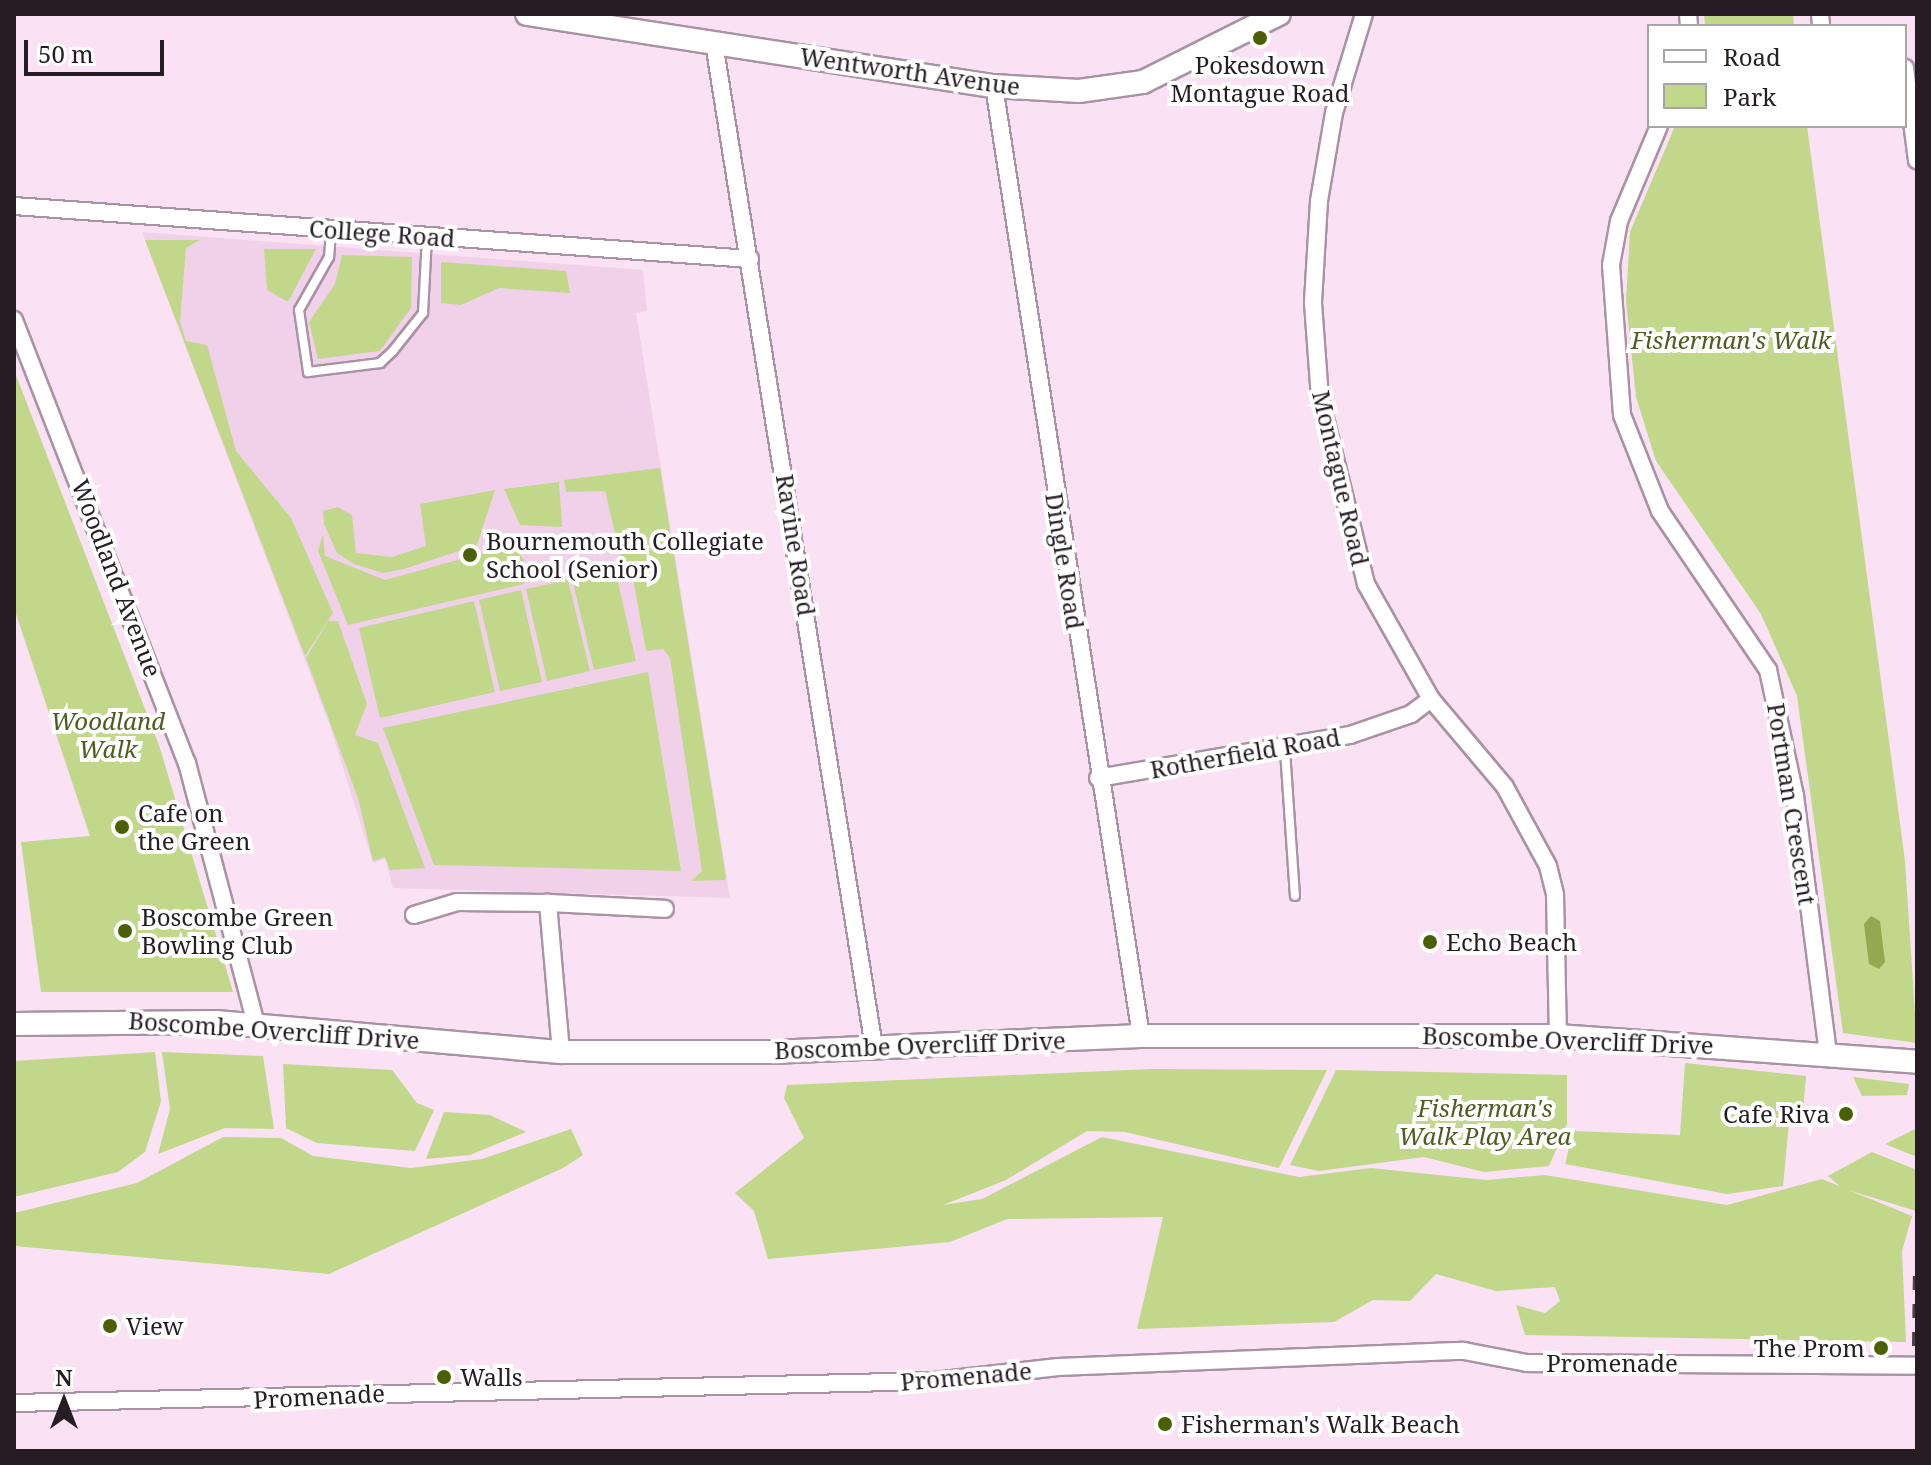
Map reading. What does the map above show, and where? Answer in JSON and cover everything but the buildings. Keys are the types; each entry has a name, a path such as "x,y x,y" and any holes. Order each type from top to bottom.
{"street":[{"name":"Wentworth Avenue","path":"527,14 994,86 1079,91 1143,82 1279,14"},
{"name":"Montague Road","path":"1364,14 1334,113 1319,201 1315,366 1366,584 1431,699 1505,787 1548,866 1555,895 1558,1036"},
{"name":"Ravine Road","path":"714,43 874,1048"},
{"path":"1907,83 1917,160"},
{"name":"Dingle Road","path":"994,86 1098,778 1141,1036"},
{"name":"Portman Crescent","path":"1658,128 1619,221 1611,265 1622,415 1660,511 1768,670 1795,796 1828,1054"},
{"name":"College Road","path":"14,206 750,259"},
{"name":"Woodland Avenue","path":"14,320 187,763 256,1025"},
{"name":"Rotherfield Road","path":"1098,778 1285,750 1411,714 1431,699"},
{"path":"414,915 457,902 665,909"},
{"path":"548,903 561,1052"},
{"name":"Boscombe Overcliff Drive","path":"14,1024 256,1025 561,1052 874,1048 1141,1036 1558,1036 1917,1062"},
{"name":"Promenade","path":"14,1403 934,1381 1058,1367 1464,1351 1527,1363 1916,1363"}],"lane":[{"path":"331,230 329,257 299,310 308,372 380,363 392,352 423,313 427,237"},
{"path":"1285,750 1295,896"}],"shaded area":[{"name":"Bournemouth Collegiate School (Senior)","path":"142,232 643,270 647,311 636,313 730,898 393,888 385,859 373,863 330,726"},
{"path":"1871,916 1880,921 1885,962 1879,969 1869,964 1864,924"}],"green space":[{"path":"1704,14 1793,14 1794,24 1705,24"},
{"name":"Fisherman's Walk","path":"1674,128 1807,128 1905,861 1917,1043 1843,1033 1797,696 1761,614 1656,461 1636,397 1626,301 1630,232"},
{"path":"145,240 200,240 186,248 180,322 186,341 207,345 236,451 291,518 333,613 305,656"},
{"path":"264,249 316,249 288,302 267,290"},
{"path":"342,255 412,257 411,308 380,351 318,359 309,322 335,284"},
{"path":"441,262 566,271 570,293 499,288 461,305 441,303"},
{"name":"Woodland Walk","path":"14,370 159,745 233,992 41,992 21,842 90,836 14,608"},
{"path":"660,468 725,880 691,881 702,871 670,658 663,649 646,651 631,567 623,567 605,491 566,492 564,480"},
{"path":"559,482 562,527 520,525 504,489"},
{"path":"495,490 477,545 404,569 383,573 354,564 337,553 324,524 323,511 338,507 352,515 356,553 392,557 426,546 420,504"},
{"path":"323,534 325,556 385,580 512,545 524,560 524,584 348,625 318,551"},
{"path":"615,569 636,661 594,670 572,579"},
{"path":"568,580 590,671 547,681 526,589"},
{"path":"521,590 542,682 500,691 479,600"},
{"path":"474,601 495,692 380,718 359,628"},
{"path":"328,621 338,621 367,704 355,735 378,743 425,868 390,870 385,857 373,861 358,798 306,658"},
{"path":"648,672 681,871 434,865 383,728"},
{"path":"155,1052 161,1101 145,1152 118,1172 14,1197 14,1061"},
{"path":"162,1052 263,1056 274,1129 225,1128 158,1154 170,1109"},
{"path":"1685,1063 1806,1076 1802,1123 1789,1123 1783,1186 1727,1194 1565,1164 1573,1131 1680,1135"},
{"path":"283,1064 392,1070 417,1103 434,1110 415,1151 317,1143 286,1128"},
{"path":"1151,1069 1327,1070 1279,1168 1125,1132 1087,1131 1006,1180 943,1205 982,1199 1102,1137 1299,1177 1371,1168 1486,1180 1545,1175 1727,1205 1822,1179 1912,1216 1902,1251 1906,1342 1525,1335 1516,1305 1545,1313 1560,1301 1555,1287 1496,1291 1436,1274 1410,1301 1373,1300 1334,1322 1137,1329 1163,1217 1007,1219 950,1242 768,1259 754,1211 735,1193 804,1138 784,1098 787,1085"},
{"name":"Fisherman's Walk Play Area","path":"1336,1070 1567,1075 1567,1124 1549,1166 1484,1172 1424,1157 1319,1171 1290,1165"},
{"path":"1853,1077 1909,1084 1907,1095 1862,1096"},
{"path":"444,1112 490,1115 526,1132 470,1155 426,1159"},
{"path":"1917,1123 1917,1157 1885,1144 1915,1129"},
{"path":"571,1129 583,1155 563,1168 329,1274 14,1246 14,1213 137,1183 223,1137 281,1138 313,1156 411,1168 482,1159"},
{"path":"1872,1152 1917,1170 1916,1211 1842,1188 1828,1176"}],"railway":[{"path":"1915,1346 1916,1265"}],"place":[{"name":"Pokesdown Montague Road","path":"1260,38"},
{"name":"Bournemouth Collegiate School (Senior)","path":"470,555"},
{"name":"Cafe on the Green","path":"122,827"},
{"name":"Boscombe Green Bowling Club","path":"125,931"},
{"name":"Echo Beach","path":"1430,942"},
{"name":"Cafe Riva","path":"1846,1114"},
{"name":"View","path":"110,1326"},
{"name":"The Prom","path":"1881,1348"},
{"name":"Walls","path":"444,1377"},
{"name":"Fisherman's Walk Beach","path":"1165,1424"}]}
